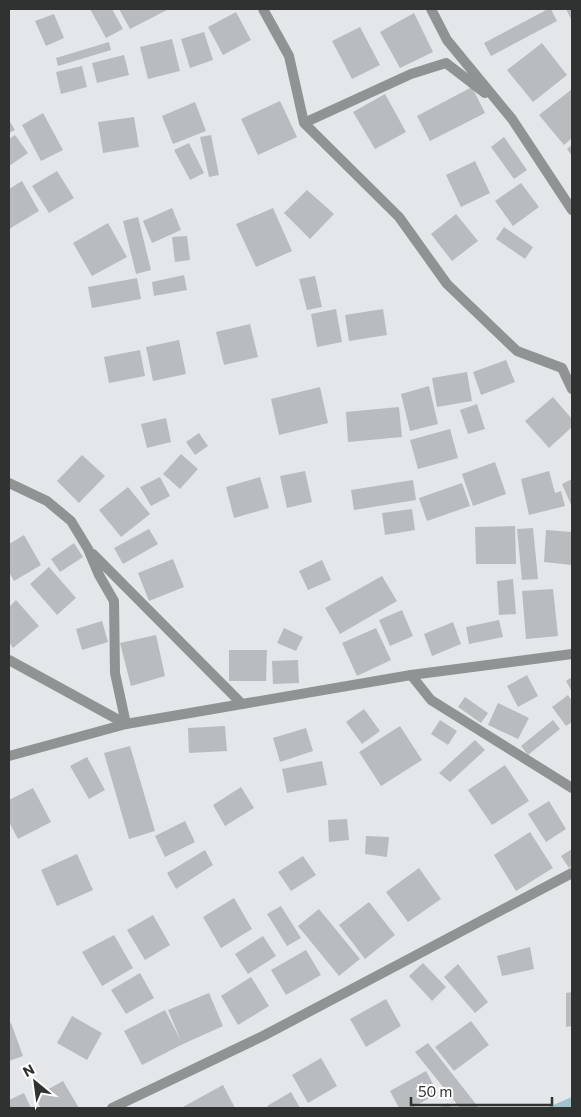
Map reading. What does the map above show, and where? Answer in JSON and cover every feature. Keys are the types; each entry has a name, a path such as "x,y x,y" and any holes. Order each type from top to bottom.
{"street":[{"path":"262,9 289,56 304,123 399,217 447,284 518,351 562,368 572,389"},
{"path":"431,9 447,40 500,106 572,210"},
{"path":"304,123 411,74 446,63 500,106"},
{"path":"9,483 47,501 71,521 88,549 99,575 114,600 115,673 126,724"},
{"path":"88,549 242,704"},
{"path":"9,756 126,724 411,675 572,654"},
{"path":"9,660 126,724"},
{"path":"411,675 431,700 572,788"},
{"path":"112,1108 262,1036 572,873"}],"shaded area":[{"path":"572,1097 572,1108 546,1108"}],"building":[{"path":"90,9 112,9 123,29 106,38"},
{"path":"119,9 166,9 167,10 130,29"},
{"path":"551,9 557,21 491,56 484,43"},
{"path":"566,9 572,9 572,21"},
{"path":"236,12 251,40 223,55 208,27"},
{"path":"414,13 433,52 400,68 380,32"},
{"path":"54,14 64,38 46,46 35,21"},
{"path":"360,27 380,65 352,79 332,41"},
{"path":"204,32 213,60 190,68 181,39"},
{"path":"172,39 180,71 148,79 140,47"},
{"path":"109,42 111,50 58,66 56,58"},
{"path":"542,43 567,75 533,102 507,70"},
{"path":"124,55 129,75 97,83 92,63"},
{"path":"82,66 87,87 61,94 56,72"},
{"path":"472,87 485,113 430,141 417,116"},
{"path":"572,89 572,138 564,145 539,115"},
{"path":"385,94 406,132 375,149 353,112"},
{"path":"280,101 297,137 258,155 241,119"},
{"path":"195,102 206,131 173,144 162,116"},
{"path":"43,113 63,150 41,161 22,125"},
{"path":"134,117 139,147 103,153 98,122"},
{"path":"9,120 15,130 9,133"},
{"path":"15,135 28,153 9,166 9,139"},
{"path":"211,135 219,175 209,177 200,137"},
{"path":"504,137 527,170 514,179 491,147"},
{"path":"189,143 204,173 190,180 174,150"},
{"path":"572,145 572,156 567,149"},
{"path":"475,161 490,193 461,207 446,175"},
{"path":"57,171 74,198 49,213 32,186"},
{"path":"22,181 39,211 9,229 9,189"},
{"path":"521,183 539,207 513,226 495,201"},
{"path":"307,190 334,214 310,239 284,213"},
{"path":"172,208 181,230 152,243 143,221"},
{"path":"273,208 292,251 256,267 236,224"},
{"path":"456,214 478,241 452,261 431,234"},
{"path":"138,217 151,270 136,274 123,221"},
{"path":"108,223 127,257 92,276 73,243"},
{"path":"504,227 533,247 525,259 496,239"},
{"path":"187,236 190,260 175,262 172,237"},
{"path":"184,275 187,290 154,296 152,282"},
{"path":"315,276 322,307 307,310 299,279"},
{"path":"137,278 141,299 92,308 88,287"},
{"path":"336,309 342,342 317,347 311,314"},
{"path":"383,309 387,335 349,341 345,315"},
{"path":"250,324 258,357 224,365 216,332"},
{"path":"179,340 186,374 153,381 146,347"},
{"path":"140,350 145,376 109,383 104,357"},
{"path":"506,360 515,382 481,395 473,372"},
{"path":"467,372 472,401 437,407 432,378"},
{"path":"429,386 438,424 410,431 401,394"},
{"path":"320,387 328,423 279,435 271,399"},
{"path":"553,397 572,419 572,427 549,448 525,421"},
{"path":"477,404 485,429 468,434 460,410"},
{"path":"399,407 402,437 348,442 346,412"},
{"path":"166,418 171,442 147,448 141,424"},
{"path":"450,429 458,458 418,469 410,440"},
{"path":"199,433 208,446 195,455 186,442"},
{"path":"181,454 198,469 180,489 163,474"},
{"path":"82,455 105,476 79,503 57,481"},
{"path":"495,462 506,494 473,506 462,474"},
{"path":"305,471 312,502 287,508 280,476"},
{"path":"549,471 555,493 561,491 565,506 529,515 521,479"},
{"path":"160,477 170,496 151,506 140,487"},
{"path":"260,477 269,508 234,518 226,487"},
{"path":"572,479 572,507 562,484"},
{"path":"413,480 416,500 354,510 351,490"},
{"path":"462,483 470,506 427,521 419,498"},
{"path":"128,487 150,514 121,537 99,510"},
{"path":"412,509 415,530 385,535 382,513"},
{"path":"515,526 516,564 476,564 475,527"},
{"path":"533,528 538,579 522,580 517,529"},
{"path":"149,529 158,544 123,564 114,548"},
{"path":"546,530 572,532 572,565 544,562"},
{"path":"24,535 41,565 14,581 9,572 9,544"},
{"path":"74,543 83,557 60,572 51,559"},
{"path":"173,559 184,587 149,601 138,573"},
{"path":"322,560 331,580 308,590 299,571"},
{"path":"49,567 76,598 57,615 30,584"},
{"path":"382,576 397,601 340,634 325,608"},
{"path":"513,579 516,614 499,615 497,581"},
{"path":"553,589 558,636 526,639 522,591"},
{"path":"16,600 39,626 13,648 9,642 9,607"},
{"path":"402,610 413,636 390,646 379,620"},
{"path":"499,620 503,637 469,644 466,627"},
{"path":"102,621 108,642 82,650 76,629"},
{"path":"453,622 461,644 432,656 424,634"},
{"path":"284,628 303,637 296,651 277,643"},
{"path":"376,628 391,660 357,676 342,643"},
{"path":"156,635 165,676 131,686 120,643"},
{"path":"229,650 267,650 266,681 229,681"},
{"path":"298,660 299,683 273,684 272,661"},
{"path":"527,675 538,696 518,707 507,686"},
{"path":"572,677 572,692 566,681"},
{"path":"568,695 572,701 572,722 566,726 552,707"},
{"path":"465,697 488,713 481,723 458,707"},
{"path":"498,703 529,718 518,739 488,725"},
{"path":"364,709 380,731 362,744 346,722"},
{"path":"440,720 457,731 448,745 431,734"},
{"path":"553,720 560,729 528,755 521,746"},
{"path":"225,726 227,751 189,753 188,728"},
{"path":"400,726 422,760 381,786 359,752"},
{"path":"306,728 313,751 280,762 273,738"},
{"path":"475,740 485,750 450,782 439,773"},
{"path":"130,746 155,831 129,839 104,753"},
{"path":"87,757 105,790 89,799 70,766"},
{"path":"322,761 327,785 287,793 282,769"},
{"path":"505,765 529,801 492,825 468,790"},
{"path":"241,787 254,808 225,826 213,805"},
{"path":"33,788 51,822 18,839 9,822 9,800"},
{"path":"549,801 566,829 546,842 528,814"},
{"path":"347,819 349,840 329,842 328,820"},
{"path":"185,821 195,842 165,857 155,836"},
{"path":"530,832 553,868 516,891 494,855"},
{"path":"366,836 389,837 387,857 365,854"},
{"path":"572,849 572,865 569,868 561,856"},
{"path":"205,850 213,865 176,889 167,873"},
{"path":"77,854 93,890 57,906 41,870"},
{"path":"303,856 316,875 291,891 278,872"},
{"path":"419,868 441,899 408,922 386,892"},
{"path":"234,898 252,929 221,948 203,917"},
{"path":"369,902 395,935 365,959 339,925"},
{"path":"281,906 301,938 287,946 267,914"},
{"path":"319,909 360,959 339,976 298,926"},
{"path":"153,915 170,945 145,960 127,930"},
{"path":"114,935 133,968 102,986 82,952"},
{"path":"263,936 276,956 248,974 235,954"},
{"path":"530,947 534,969 502,976 497,956"},
{"path":"306,950 321,975 286,995 271,970"},
{"path":"423,963 446,987 432,1001 409,976"},
{"path":"458,964 488,1002 475,1013 444,977"},
{"path":"140,973 154,998 126,1014 111,990"},
{"path":"251,977 269,1006 238,1025 221,996"},
{"path":"572,992 572,1026 566,1027 566,993"},
{"path":"209,993 223,1026 142,1065 124,1031 165,1010 181,1041 168,1010"},
{"path":"386,999 401,1026 366,1047 350,1019"},
{"path":"72,1016 102,1033 87,1060 57,1043"},
{"path":"471,1021 489,1045 454,1071 435,1047"},
{"path":"11,1023 23,1056 9,1061 9,1024"},
{"path":"428,1043 479,1108 460,1108 415,1052"},
{"path":"321,1058 337,1086 308,1103 292,1075"},
{"path":"426,1071 438,1093 412,1108 399,1108 390,1091"},
{"path":"63,1081 79,1108 41,1108 34,1097"},
{"path":"223,1085 235,1108 181,1108"},
{"path":"291,1092 300,1108 269,1108 267,1106"},
{"path":"24,1093 31,1108 9,1108 9,1100"},
{"path":"448,1103 451,1108 438,1108"}]}
